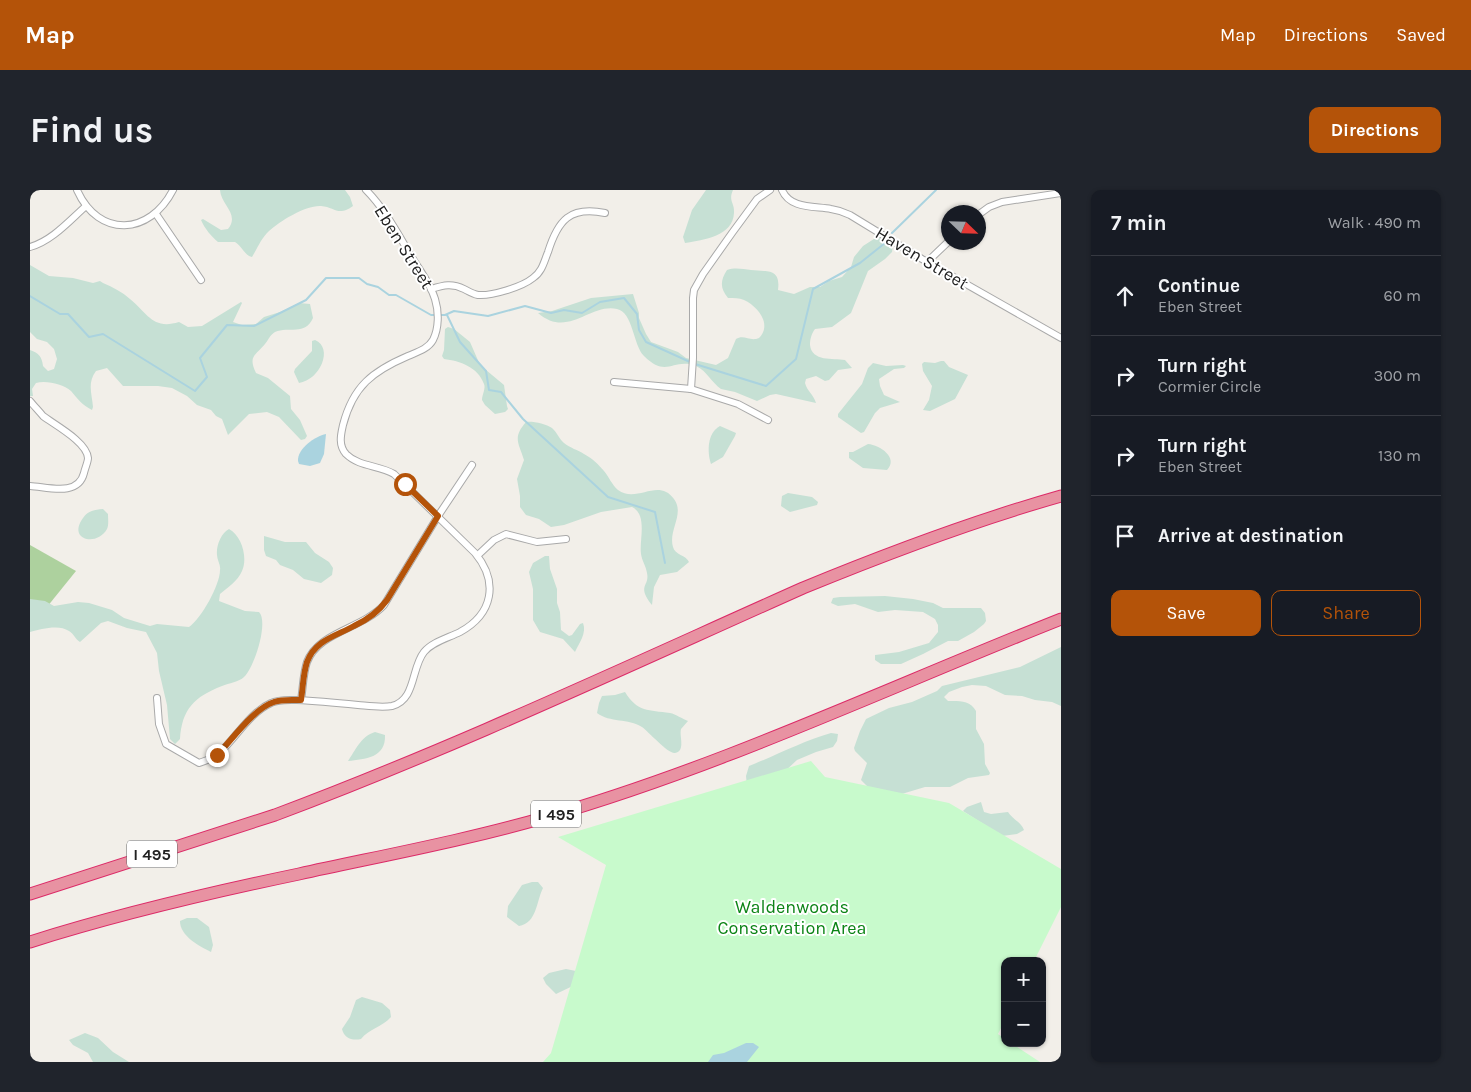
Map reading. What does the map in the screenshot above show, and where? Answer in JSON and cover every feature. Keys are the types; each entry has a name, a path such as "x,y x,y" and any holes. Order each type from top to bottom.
{"highway":[{"name":"I 495","path":"30,894 275,815 328,795 431,753 861,564 961,527 1061,496"},
{"name":"I 495","path":"30,942 109,918 171,902 489,833 595,803 723,758 1061,619"}],"street":[{"path":"77,190 86,206 100,219 110,224 121,226 133,225 148,220 156,214 173,190"},
{"name":"Eben Street","path":"157,698 159,724 166,744 199,763 217,755 266,706 281,700 376,706 391,706 401,702 408,694 418,662 427,649 470,625 479,618 485,607 489,597 490,580 484,563 478,555 394,474 352,459 343,449 341,438 349,408 361,386 379,370 429,345 437,330 438,319 438,311 431,288 384,214 366,190"},
{"path":"690,389 693,358 694,290 703,274 757,199 770,190"},
{"name":"Haven Street","path":"782,190 786,198 796,204 840,210 850,215 926,262 1061,338"},
{"path":"986,209 1002,202 1061,193"},
{"path":"30,246 40,244 86,206"},
{"path":"431,288 450,284 479,295 510,289 526,283 540,271 553,236 561,222 576,212 584,210 606,212"},
{"path":"156,214 201,280"},
{"path":"926,262 941,248"},
{"path":"614,382 690,389 738,404 768,420"},
{"path":"30,402 42,415 76,440 85,450 88,457 83,476 75,486 63,490 30,486"},
{"path":"301,700 305,668 313,650 322,642 354,626 379,610 472,465"},
{"path":"478,555 494,540 506,534 537,542 566,539"}],"green space":[{"path":"220,190 345,190 353,206 344,211 337,211 315,206 294,214 266,234 252,257 247,255 235,242 218,242 208,232 201,220 203,219 221,230 228,229 232,219 231,214"},
{"path":"706,190 733,190 731,197 734,210 732,221 729,227 716,236 685,243 683,237 692,210"},
{"path":"877,237 891,239 893,245 892,252 868,271 851,313 832,327 815,329 811,336 810,345 815,354 824,358 845,360 852,368 838,370 829,380 825,381 816,376 806,379 806,386 816,403 776,394 757,401 735,392 721,389 696,366 681,364 664,367 652,363 640,351 630,322 622,311 617,309 597,311 569,322 549,320 538,313 552,311 591,298 633,294 639,318 651,342 678,352 686,358 716,365 728,358 736,339 742,337 759,338 764,328 762,317 754,307 744,300 728,298 725,294 722,284 727,270 739,268 772,272 777,278 778,290 794,294 810,287 820,287 829,281 842,277 851,267 854,257 863,246"},
{"path":"30,265 49,276 73,278 93,283 100,281 124,294 152,319 163,324 179,322 188,327 202,326 241,302 233,322 242,325 256,324 264,317 299,303 310,304 313,318 310,324 301,329 275,332 253,360 256,373 268,378 290,396 291,409 300,420 307,436 301,440 279,417 267,412 249,414 228,435 222,419 211,410 197,405 187,396 172,388 123,386 107,368 96,371 93,375 91,389 92,410 64,386 54,383 36,383 32,389 33,396 30,396 30,350 40,356 43,366 48,371 54,369 57,359 54,349 47,342 37,339 30,332"},
{"path":"448,327 454,329 470,342 480,365 504,385 508,409 505,412 495,414 485,405 482,400 484,384 473,369 462,363 444,359 442,356 445,329"},
{"path":"315,340 321,344 323,350 322,363 313,376 299,383 294,372 295,369 312,351 312,341"},
{"path":"944,361 949,367 968,375 955,399 930,411 923,410 929,400 932,386 923,371 922,364 924,362 935,363"},
{"path":"873,363 886,366 906,366 894,369 879,379 884,395 900,402 880,408 864,432 861,433 838,417 838,414 862,384 868,368"},
{"path":"526,422 539,423 552,428 564,443 598,464 614,486 625,494 661,490 668,493 674,499 678,510 672,541 673,547 676,552 689,562 677,572 660,575 654,587 652,605 644,590 647,578 641,554 642,528 640,516 632,507 601,512 564,525 551,527 539,519 526,515 520,507 517,479 524,460 518,437"},
{"path":"720,426 736,433 723,457 711,464 709,454 710,438"},
{"path":"868,444 878,447 889,457 891,461 887,470 863,468 849,458 849,452 853,452"},
{"path":"788,493 812,497 818,502 817,505 790,512 781,506 782,496"},
{"path":"103,509 108,514 107,529 97,538 91,539 81,536 79,526 85,515 94,510"},
{"path":"229,529 234,532 243,548 244,566 238,578 220,594 219,601 245,611 259,612 262,617 262,625 259,645 248,672 242,679 212,690 191,705 183,720 180,739 175,744 170,739 167,705 157,653 146,632 108,621 101,623 80,642 71,632 60,628 30,632 30,599 45,601 54,606 78,602 89,603 112,610 124,618 150,626 157,624 189,627 199,617 217,584 220,568 217,548 221,537"},
{"path":"264,536 285,542 306,542 315,553 329,562 333,568 332,575 321,583 304,579 293,570 280,565 276,560 266,556"},
{"path":"30,545 76,571 30,628"},
{"path":"545,556 549,556 550,569 557,589 561,630 569,636 583,623 583,634 575,652 563,639 540,632 533,620 533,589 529,572 533,563"},
{"path":"885,596 933,603 943,608 981,608 985,613 986,621 974,632 958,641 948,641 901,664 881,664 875,660 875,655 899,652 929,643 938,632 938,625 935,619 923,612 895,610 878,612 855,604 838,606 831,603 833,598 840,597"},
{"path":"1061,647 1061,706 1052,702 1022,696 1005,695 986,686 972,685 962,687 949,692 944,697 948,701 960,701 974,707 976,711 976,729 984,744 985,764 990,773 989,775 968,778 950,787 925,787 895,796 868,787 861,780 867,763 854,748 866,719 889,708 912,702 937,691 942,686 1020,667"},
{"path":"625,692 639,707 672,714 688,721 681,729 681,746 678,752 675,753 668,750 637,724 608,718 597,713 602,696"},
{"path":"375,732 385,735 384,743 378,753 367,758 348,761 362,740"},
{"path":"831,733 838,734 837,741 833,747 797,760 782,774 747,786 746,776 749,766"},
{"name":"Waldenwoods Conservation Area","path":"811,761 825,777 949,803 1061,869 1061,907 1036,957 1001,957 1001,1028 998,1034 1001,1036 1001,1047 1017,1047 1040,1062 543,1062 551,1053 606,865 558,837"},
{"path":"981,802 984,812 991,814 1008,812 1024,830 1017,834 1002,836 963,811 967,807"},
{"path":"538,882 543,888 533,916 525,924 519,926 507,917 508,906 522,885"},
{"path":"187,918 197,918 209,927 213,945 211,952 191,940 183,931 180,921"},
{"path":"566,969 576,971 581,982 556,994 543,978 549,973"},
{"path":"362,997 382,1003 390,1010 391,1017 361,1039 355,1040 347,1037 342,1029 350,1017 356,1000"},
{"path":"85,1033 98,1038 113,1052 129,1062 93,1062 88,1053 73,1045 69,1040"}],"water":[{"path":"326,434 324,454 320,463 310,466 299,464 298,456 300,452 312,440"},
{"path":"746,1043 753,1043 759,1047 747,1062 708,1062 713,1055 724,1053"}],"waterway":[{"path":"892,233 936,190"},
{"path":"695,364 766,386 796,359 813,289 860,263 885,243"},
{"path":"30,296 60,314 68,314 89,337 103,334 195,391 207,377 200,358 227,325 254,326 306,300 326,278 359,278 367,284 378,287 389,295 396,295 431,315 445,315 454,311 488,316 525,306 551,313 564,310 582,313 600,302 624,298 637,314 639,330 646,342 690,362"},
{"path":"447,315 460,342 486,371 489,390 501,392 523,419 608,497 655,512 665,563"}],"route":[{"path":"217,755 261,709 276,701 301,700 305,668 313,650 327,639 368,618 379,610 387,600 438,516 405,484"}]}
